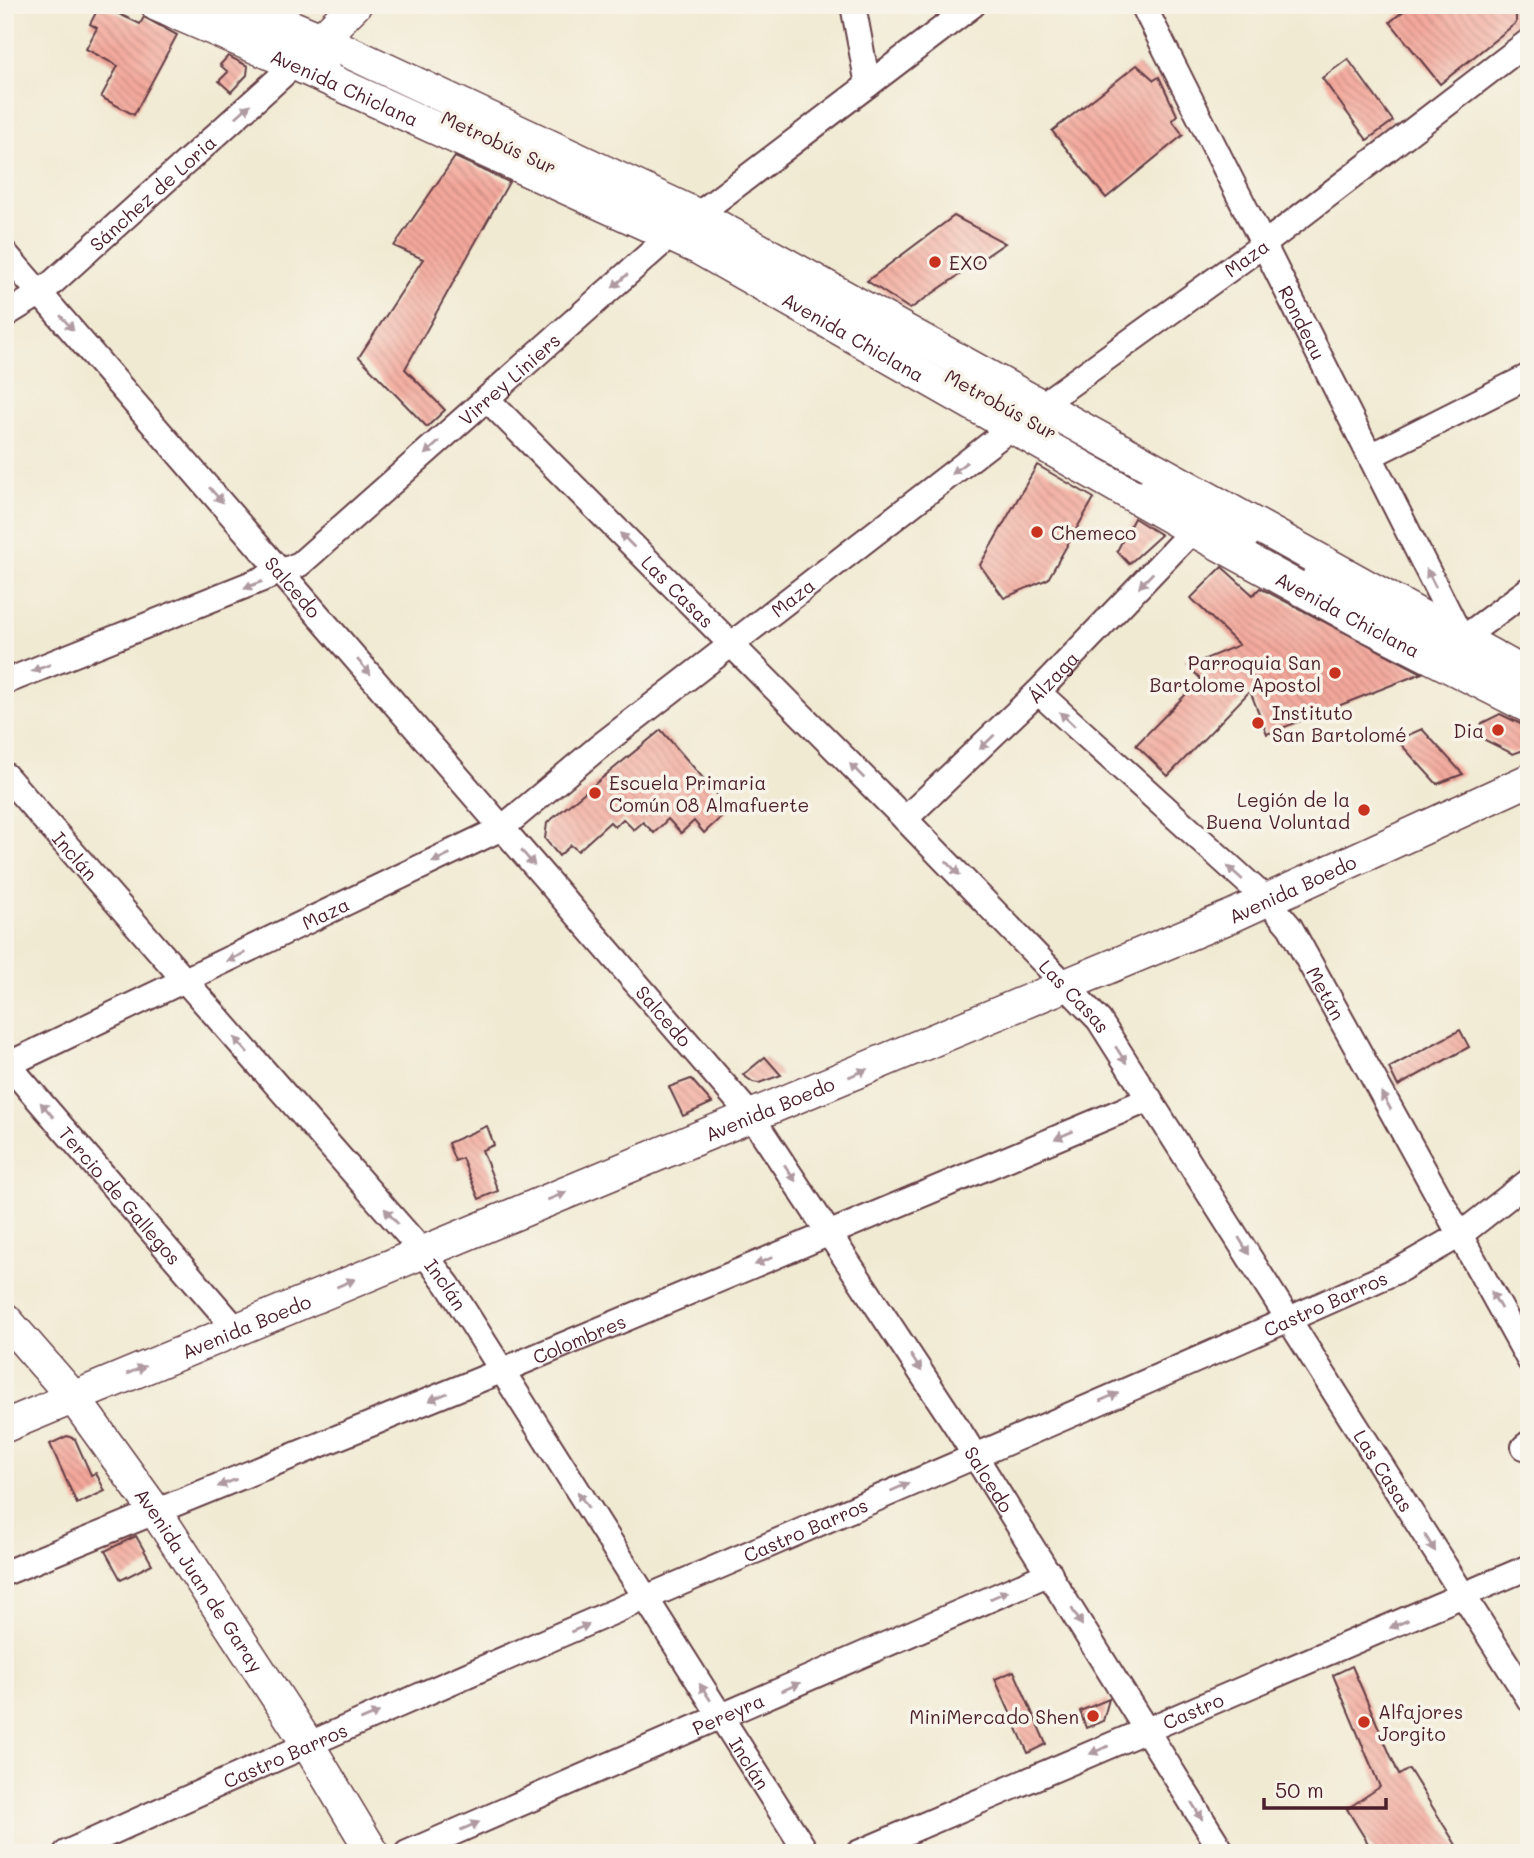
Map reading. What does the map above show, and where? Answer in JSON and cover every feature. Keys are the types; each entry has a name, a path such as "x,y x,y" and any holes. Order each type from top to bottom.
{"main road":[{"name":"Avenida Chiclana","path":"156,5 308,52 683,226 1026,417 1462,639 1529,676"},
{"name":"Avenida Chiclana","path":"240,5 308,52"},
{"path":"308,52 355,5"},
{"name":"Avenida Chiclana","path":"1026,417 1193,530 1363,623 1529,708"},
{"name":"Avenida Boedo","path":"5,1426 1268,901 1529,780"},
{"name":"Avenida Juan de Garay","path":"5,1319 74,1397 156,1512 307,1743 373,1853"}],"street":[{"path":"200,5 308,52"},
{"path":"853,5 868,85"},
{"name":"Virrey Liniers","path":"5,682 300,564 683,226 972,5"},
{"name":"Rondeau","path":"1143,5 1462,639"},
{"name":"Maza","path":"6,1064 186,981 502,828 600,746 1026,417 1263,245 1529,41"},
{"name":"Sánchez de Loria","path":"5,315 41,293 308,52"},
{"name":"Salcedo","path":"5,253 752,1117 1050,1573 1223,1853"},
{"path":"1370,456 1529,376"},
{"name":"Las Casas","path":"487,399 1069,985 1099,1020 1529,1699"},
{"name":"Metrobús Sur","path":"1026,417 1529,694"},
{"name":"Álzaga","path":"905,819 1038,692 1193,530"},
{"path":"1462,639 1529,589"},
{"name":"Metán","path":"1038,692 1268,901 1290,927 1529,1360"},
{"name":"Inclán","path":"5,775 422,1251 447,1285 807,1853"},
{"name":"Tercio de Gallegos","path":"6,1064 236,1329"},
{"name":"Colombres","path":"5,1573 501,1371 1150,1099"},
{"name":"Castro Barros","path":"66,1853 307,1743 1399,1270 1460,1235 1529,1181"},
{"name":"Castro","path":"858,1853 1529,1567"},
{"name":"Pereyra","path":"407,1853 1050,1573"}],"building":[{"path":"100,5 140,24 144,17 177,35 134,115 101,97 118,66 86,49 97,28 90,24"},
{"path":"1411,5 1508,5 1516,16 1516,23 1440,84 1390,22"},
{"path":"228,56 248,66 247,75 231,92 219,81 228,72 220,65"},
{"path":"1348,59 1393,121 1367,140 1322,78"},
{"path":"1137,65 1154,80 1159,77 1177,115 1172,120 1183,135 1106,198 1052,131"},
{"path":"455,157 509,182 405,369 445,410 427,427 359,357 423,259 394,246"},
{"name":"EXO","path":"954,216 1005,243 910,309 867,281"},
{"name":"Chemeco","path":"1037,465 1094,498 1048,579 1004,598 980,565"},
{"path":"1134,518 1161,535 1129,564 1117,551"},
{"path":"1222,567 1253,595 1260,588 1422,673 1267,734 1250,691 1168,776 1136,745 1201,679 1188,666 1239,645 1191,598"},
{"name":"Dia","path":"1500,714 1529,728 1529,748 1513,754 1477,736 1482,723"},
{"path":"1422,729 1463,774 1437,784 1397,740"},
{"path":"661,730 730,809 704,833 694,821 681,833 668,819 654,833 643,822 634,830 623,819 615,827 610,822 578,851 571,845 559,856 545,839 547,823"},
{"path":"1460,1030 1469,1047 1398,1086 1389,1068"},
{"path":"765,1057 781,1075 759,1083 743,1075"},
{"path":"691,1079 712,1103 683,1116 669,1087"},
{"path":"487,1126 494,1145 482,1150 498,1191 479,1199 462,1158 455,1161 448,1143"},
{"path":"67,1436 75,1439 91,1475 96,1473 105,1491 77,1504 50,1444"},
{"path":"136,1536 152,1564 121,1580 105,1551"},
{"name":"Alfajores Jorgito","path":"1352,1666 1399,1775 1409,1769 1461,1853 1374,1853 1347,1809 1380,1787 1333,1675"},
{"path":"1014,1671 1046,1744 1028,1753 995,1679"},
{"name":"MiniMercado Shen","path":"1109,1699 1103,1721 1086,1728 1080,1711"}],"place":[{"name":"EXO","path":"935,262"},
{"name":"Chemeco","path":"1037,532"},
{"name":"Parroquia San Bartolome Apostol","path":"1335,673"},
{"name":"Instituto San Bartolomé","path":"1258,723"},
{"name":"Dia","path":"1498,730"},
{"name":"Escuela Primaria Común 08 Almafuerte","path":"595,793"},
{"name":"Legión de la Buena Voluntad","path":"1364,810"},
{"name":"MiniMercado Shen","path":"1093,1716"},
{"name":"Alfajores Jorgito","path":"1364,1722"}]}
